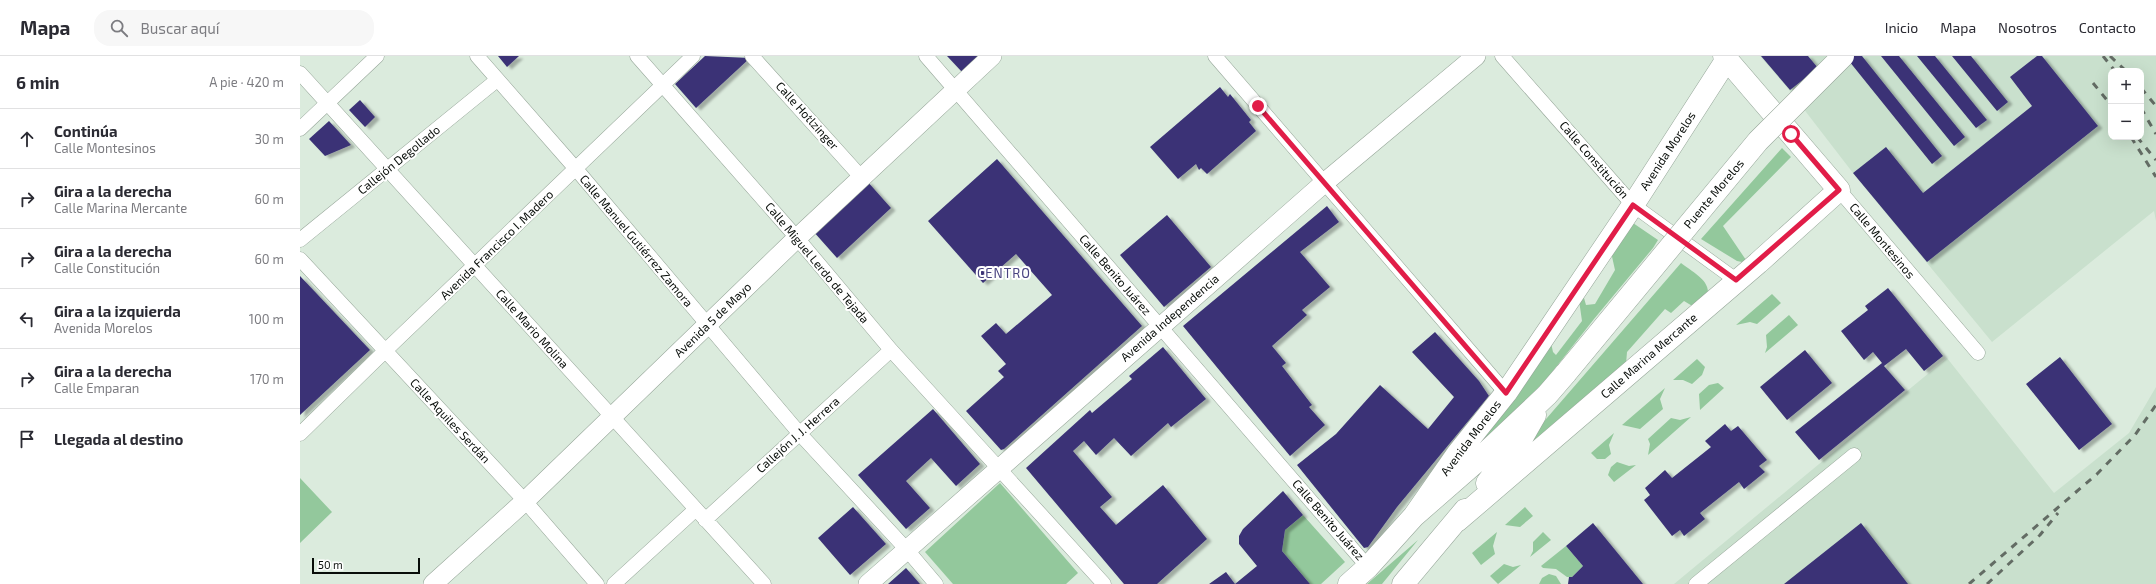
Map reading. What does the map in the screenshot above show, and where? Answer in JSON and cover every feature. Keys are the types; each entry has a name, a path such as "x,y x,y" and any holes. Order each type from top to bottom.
{"main road":[{"name":"Puente Morelos","path":"1547,395 1758,141 1843,56"},
{"name":"Avenida Morelos","path":"1414,516 1458,453 1506,393 1633,205 1726,58"},
{"name":"Calle Montesinos","path":"1726,58 1839,190"},
{"name":"Calle Marina Mercante","path":"1457,521 1839,190"},
{"name":"Calle Marina Mercante","path":"1403,584 1457,521 1523,436 1547,395"},
{"path":"1349,584 1368,567 1414,516 1477,461 1547,395"}],"street":[{"path":"300,129 377,56"},
{"name":"Calle Manuel Gutiérrez Zamora","path":"477,56 576,169 800,434 908,551 936,584"},
{"name":"Calle Miguel Lerdo de Tejada","path":"637,56 797,238 891,350 1104,584"},
{"name":"Avenida Francisco I. Madero","path":"300,434 693,56"},
{"name":"Calle Hotlzinger","path":"752,56 862,177"},
{"name":"Calle Benito Juárez","path":"926,56 1368,567"},
{"name":"Avenida 5 de Mayo","path":"433,584 525,501 708,326 797,238 992,56"},
{"path":"1215,56 1506,393"},
{"name":"Avenida Independencia","path":"868,584 908,551 999,467 1324,183 1476,56"},
{"name":"Calle Constitución","path":"1502,56 1633,205 1736,280"},
{"name":"Calle Mario Molina","path":"300,73 764,584"},
{"name":"Callejón Degollado","path":"300,240 498,80"},
{"name":"Calle Montesinos","path":"1839,190 1978,353"},
{"name":"Calle Aquiles Serdán","path":"300,259 525,501 598,584"},
{"name":"Callejón J. J. Herrera","path":"614,584 800,434 891,350"},
{"path":"1696,584 1854,455"}],"shaded area":[{"path":"1760,56 2156,56 2156,221 2154,211 1992,342 1853,173 1786,86"},
{"path":"1947,358 2054,493 2129,433 2156,387 2156,584 1674,584"}],"green space":[{"path":"1782,148 1791,157 1723,226 1746,260 1742,262 1737,261 1701,239"},
{"path":"1633,223 1658,240 1653,248 1545,381 1473,452 1551,343 1553,352 1556,355 1582,321 1579,300 1582,296 1586,305 1595,304 1615,270 1611,252"},
{"path":"1681,263 1702,279 1708,292 1694,307 1684,301 1671,313 1665,309 1627,352 1626,364 1502,470"},
{"path":"1772,294 1781,303 1757,324 1750,322 1736,325"},
{"path":"1789,315 1798,325 1765,353 1767,347 1766,335"},
{"path":"1697,359 1705,367 1702,375 1692,384 1683,380 1673,380"},
{"path":"1718,383 1724,388 1700,410 1699,394 1709,385"},
{"path":"1665,388 1660,399 1663,409 1640,429 1622,425"},
{"path":"1691,417 1648,455 1650,444 1648,439 1671,418 1680,420"},
{"path":"1614,433 1609,445 1611,454 1605,459 1597,459 1591,453"},
{"path":"1617,462 1629,466 1636,465 1614,482 1608,475 1611,467"},
{"path":"300,478 332,512 300,543"},
{"path":"1000,483 1078,573 1066,584 953,584 925,552"},
{"path":"1525,507 1533,516 1520,527 1505,525"},
{"path":"1303,515 1345,562 1321,584 1310,584 1282,551 1285,530"},
{"path":"1497,532 1493,546 1495,554 1481,565 1472,553"},
{"path":"1543,532 1551,540 1530,557 1533,551 1533,542"},
{"path":"1418,540 1382,584 1367,584"},
{"path":"1566,546 1583,566 1572,577 1567,577 1556,569 1543,568 1541,566"},
{"path":"1504,564 1513,567 1521,565 1498,584 1490,576"},
{"path":"1549,574 1556,576 1561,584 1539,584 1542,578"}],"building":[{"path":"498,56 519,56 507,67"},
{"path":"705,56 750,58 696,108 675,84"},
{"path":"947,56 981,56 962,72"},
{"path":"1761,56 1808,56 1818,68 1790,90"},
{"path":"1845,56 1862,56 1942,156 1932,164"},
{"path":"1881,56 1899,56 1965,137 1954,146"},
{"path":"1917,56 1935,56 1987,120 1976,128"},
{"path":"1952,56 1971,56 2008,102 1997,111"},
{"path":"2037,56 2042,56 2098,126 1927,262 1853,173 1886,147 1923,193 2032,106 2010,77"},
{"path":"1220,87 1228,97 1230,94 1251,120 1249,122 1256,131 1207,174 1201,168 1199,170 1196,164 1178,179 1150,147"},
{"path":"360,100 375,117 365,127 349,110"},
{"path":"329,121 351,145 325,156 309,139"},
{"path":"997,159 1142,326 1004,449 1001,450 966,411 1004,377 998,371 1006,364 981,336 996,323 1006,334 1052,295 1016,254 983,283 928,221"},
{"path":"867,181 891,208 837,258 813,231"},
{"path":"1327,206 1339,222 1300,252 1330,287 1302,310 1307,315 1272,346 1286,363 1282,366 1312,405 1309,407 1325,425 1290,456 1183,326"},
{"path":"1167,215 1211,267 1164,307 1120,255"},
{"path":"300,276 370,350 300,415"},
{"path":"1888,288 1943,356 1924,371 1906,349 1884,366 1905,390 1819,460 1795,432 1882,363 1873,352 1864,360 1841,331 1868,310 1865,306"},
{"path":"1435,332 1479,381 1489,396 1397,507 1368,547 1364,548 1297,465 1336,434 1380,385 1428,429 1454,397 1412,352"},
{"path":"1163,347 1206,399 1171,427 1168,423 1131,456 1114,438 1096,455 1084,441 1073,451 1112,497 1100,507 1116,525 1163,485 1207,539 1157,584 1124,584 1026,468 1090,410 1092,413 1132,379 1129,376"},
{"path":"1805,350 1832,383 1787,420 1760,387"},
{"path":"2060,357 2112,424 2079,450 2026,384"},
{"path":"933,409 980,464 956,486 931,458 906,481 930,508 906,529 858,475"},
{"path":"1725,424 1731,431 1738,426 1767,460 1759,466 1765,472 1744,489 1739,482 1700,513 1705,519 1684,536 1680,530 1672,536 1644,500 1650,495 1645,488 1665,470 1672,478 1711,447 1705,441"},
{"path":"1283,491 1303,515 1285,530 1282,551 1310,584 1235,584 1257,566 1239,544 1239,536 1243,529"},
{"path":"853,507 886,544 850,575 818,538"},
{"path":"1593,523 1643,584 1568,584 1569,577 1572,577 1583,566 1566,546"},
{"path":"1861,523 1908,584 1784,584"},
{"path":"906,568 920,584 888,584"},
{"path":"1226,572 1235,584 1209,584"}],"railway":[{"path":"2103,56 2113,68"},
{"path":"2110,56 2123,68"},
{"path":"2093,83 2110,104"},
{"path":"2144,92 2156,106"},
{"path":"2144,113 2156,134"},
{"path":"2133,140 2156,177"},
{"path":"2139,140 2156,160"},
{"path":"1969,584 2097,474 2135,435 2156,405"},
{"path":"1987,584 2040,535 2058,513"}],"district":[{"name":"CENTRO","path":"1004,273"}],"route":[{"path":"1258,106 1424,300 1506,393 1633,205 1736,280 1758,263 1839,190 1791,134"}]}
